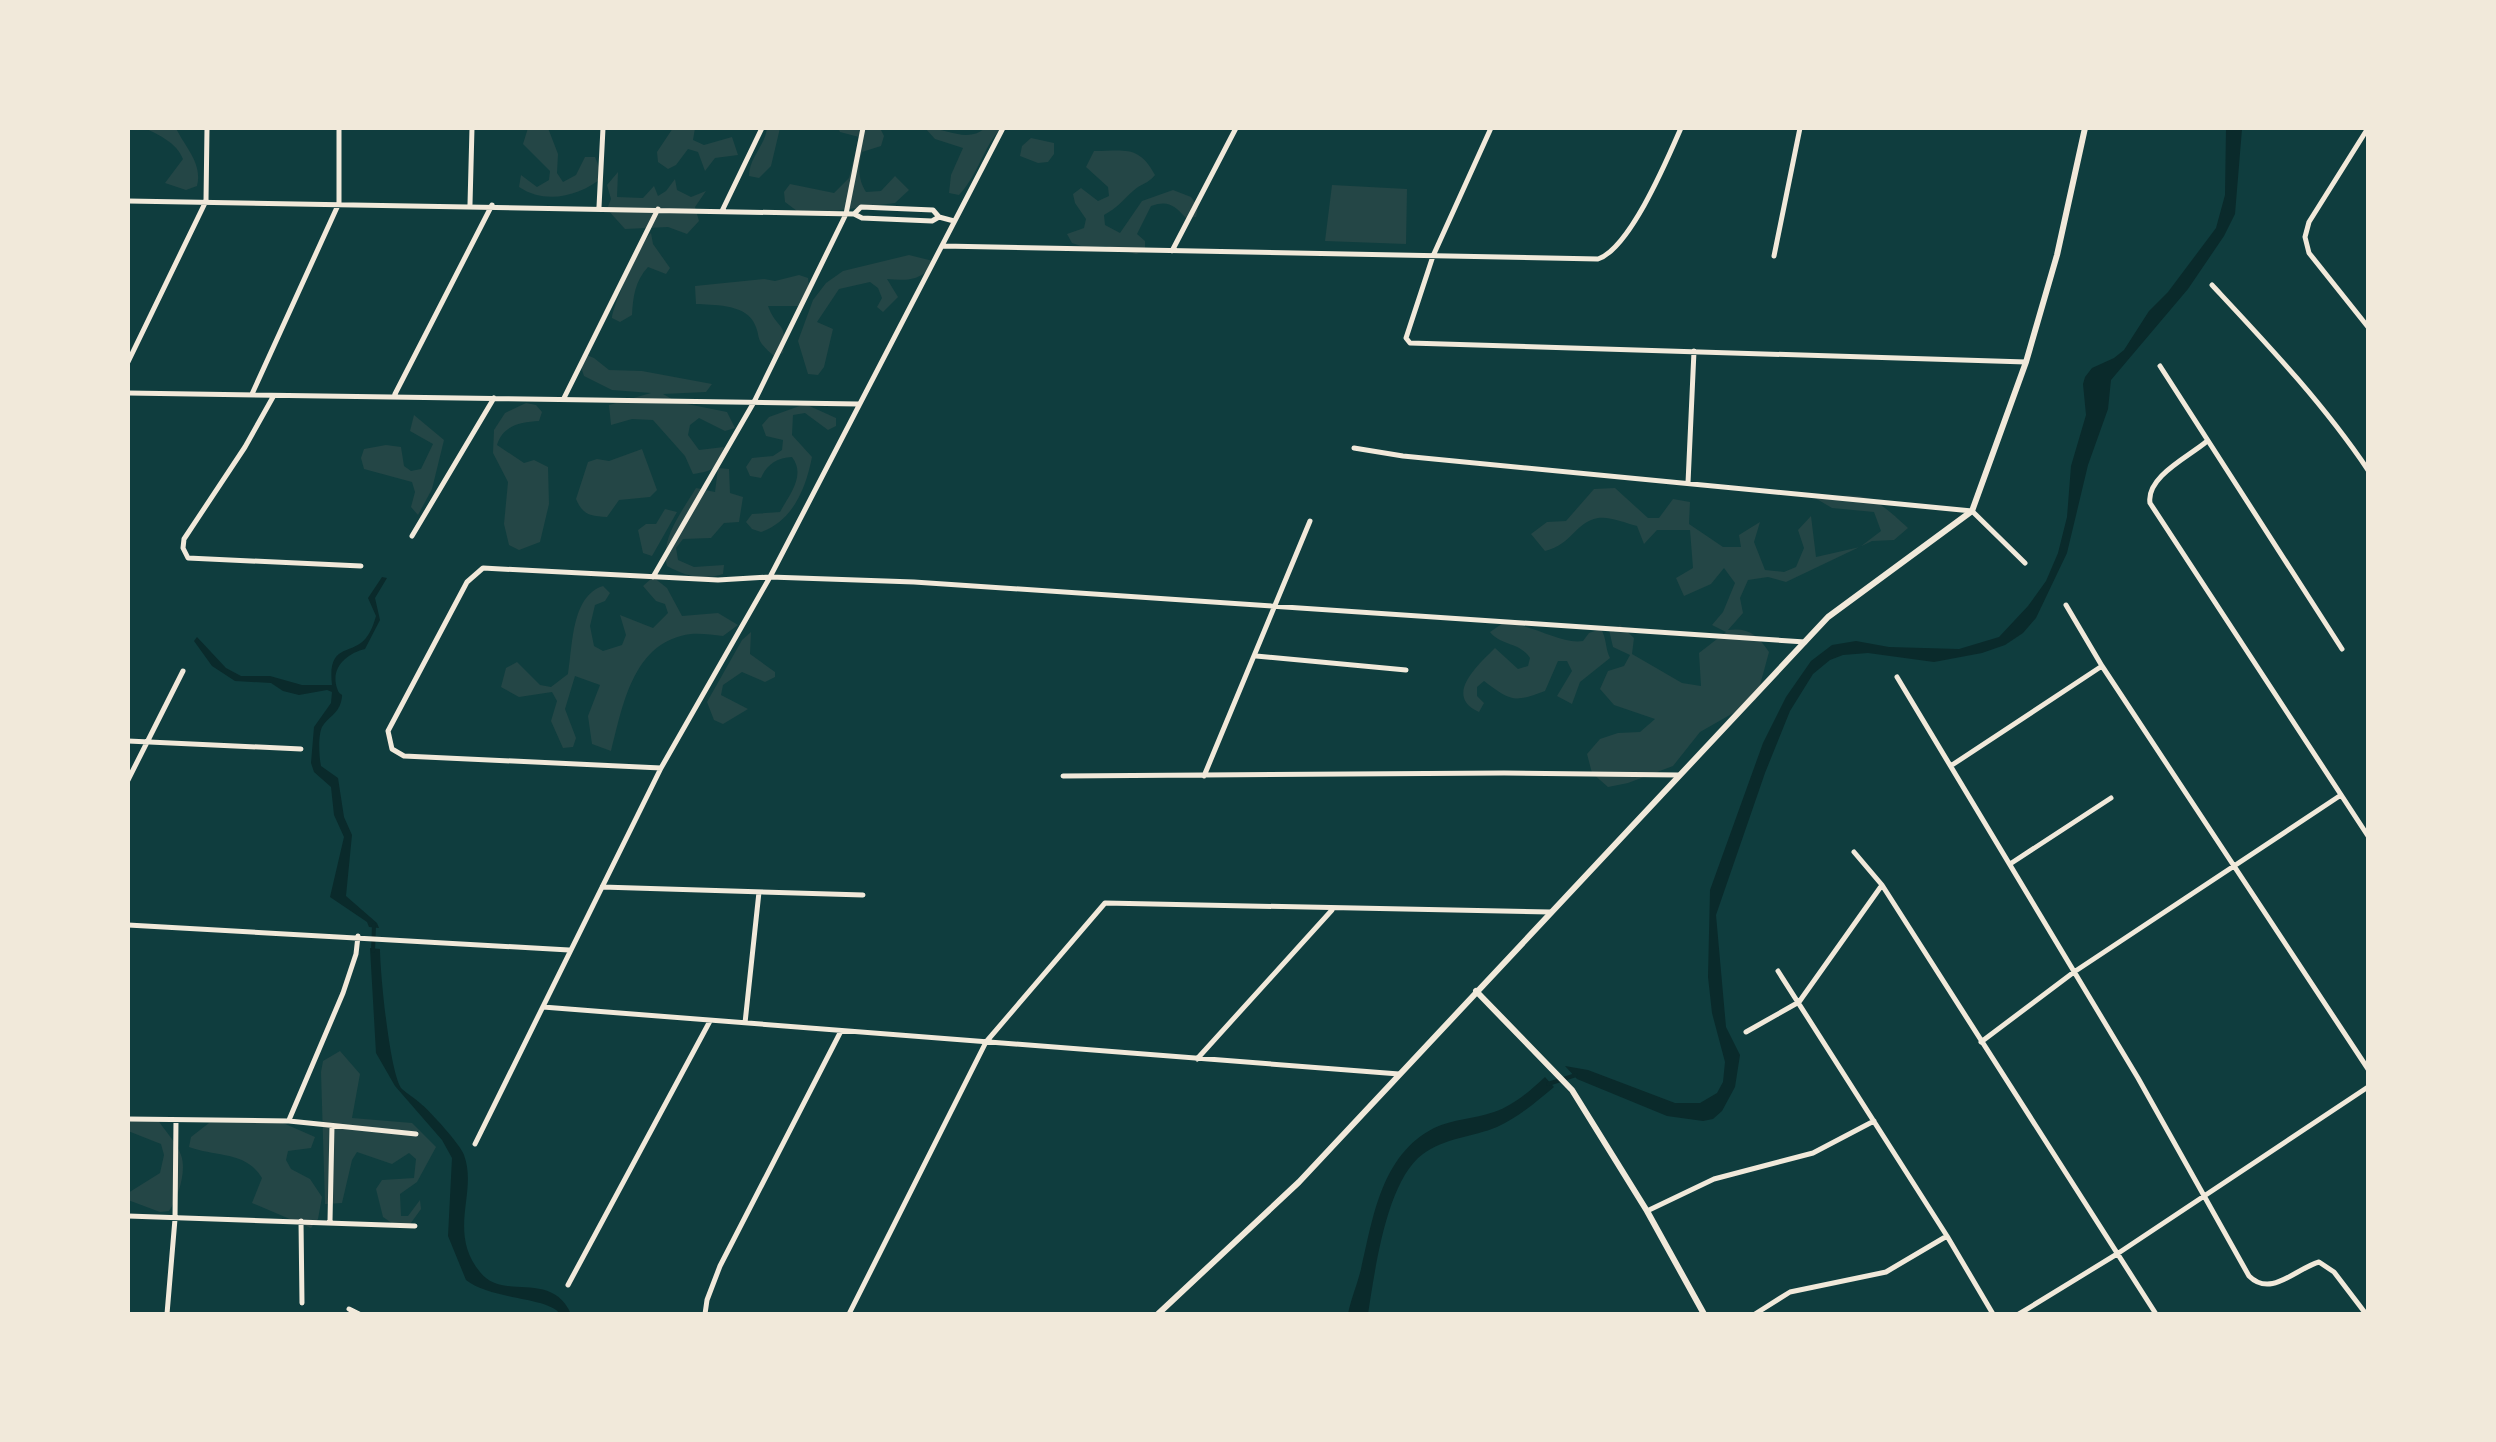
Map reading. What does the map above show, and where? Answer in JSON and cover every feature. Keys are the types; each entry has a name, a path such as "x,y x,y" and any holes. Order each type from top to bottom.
{"street":[{"path":"128,362 206,201 207,128"},
{"path":"252,394 338,203 339,128"},
{"path":"470,205 472,128"},
{"path":"599,208 603,128"},
{"path":"722,211 762,128"},
{"path":"652,577 754,402 850,214 863,128"},
{"path":"474,1144 661,768 770,578 1002,128"},
{"path":"1172,252 1236,128"},
{"path":"1491,128 1433,256 1406,338 1410,342 2026,362"},
{"path":"942,246 1598,259 1617,249 1661,174 1681,128"},
{"path":"1774,256 1800,128"},
{"path":"1158,1314 1300,1182 1828,618 1972,511 2026,362 2057,256 2085,128"},
{"path":"2368,128 2309,222 2305,237 2309,253 2368,328"},
{"path":"128,201 658,209 850,214 932,221 938,217"},
{"path":"394,395 492,205"},
{"path":"850,214 861,206 932,210 938,217 955,222"},
{"path":"563,400 658,209"},
{"path":"2212,285 2344,434 2368,470"},
{"path":"1688,483 1694,351"},
{"path":"2160,366 2342,648"},
{"path":"128,393 858,404"},
{"path":"274,396 184,539 188,558 361,566"},
{"path":"412,536 494,398"},
{"path":"2206,442 2156,482 2148,496 2150,504 2368,836"},
{"path":"1354,448 1972,511 2025,563"},
{"path":"1204,776 1310,521"},
{"path":"661,768 404,756 392,749 388,731 467,582 478,570 489,568 718,580 914,582 1805,642"},
{"path":"2066,605 2102,666 2368,1069"},
{"path":"1256,656 1406,670"},
{"path":"1952,765 2102,666"},
{"path":"128,780 183,671"},
{"path":"1897,677 2255,1282 2270,1286 2319,1262 2334,1272 2366,1314"},
{"path":"128,741 301,749"},
{"path":"1063,776 1504,772 1678,775"},
{"path":"1980,1042 2074,972 2342,794"},
{"path":"2010,864 2111,798"},
{"path":"1854,852 1882,884 2156,1314"},
{"path":"1746,1032 1799,1002 1882,884"},
{"path":"600,887 864,895"},
{"path":"745,1024 759,892"},
{"path":"849,1314 986,1042 1105,903 1550,912"},
{"path":"1197,1059 1332,910"},
{"path":"128,926 569,950"},
{"path":"289,1121 343,992 360,937"},
{"path":"1778,971 1947,1236 1992,1314"},
{"path":"1476,990 1572,1090 1648,1211 1704,1314"},
{"path":"543,1007 1398,1074"},
{"path":"568,1286 710,1022"},
{"path":"705,1314 713,1283 729,1248 840,1031"},
{"path":"2020,1314 2368,1087"},
{"path":"128,1120 289,1121 416,1134"},
{"path":"168,1314 176,1120"},
{"path":"1648,1211 1711,1180 1813,1154 1874,1121"},
{"path":"330,1221 332,1126"},
{"path":"128,1216 415,1226"},
{"path":"301,1221 302,1304"},
{"path":"1755,1314 1801,1288 1886,1272 1947,1236"},
{"path":"349,1310 358,1314"}],"shaded area":[{"path":"145,128 176,128 195,162 197,186 186,190 165,183 183,159 172,144"},
{"path":"528,128 548,128 558,154 557,173 563,182 576,175 585,157 595,157 603,177 562,196 540,196 519,187 521,175 537,187 549,180 550,171 523,144"},
{"path":"673,128 695,128 693,140 704,145 732,137 738,155 715,158 705,171 698,152 688,149 668,169 658,162 657,152"},
{"path":"767,128 780,128 771,166 759,178 749,176 752,163"},
{"path":"838,128 880,128 884,136 881,146 862,152 861,183 866,192 881,191 895,176 909,190 895,203 811,214 801,214 785,202 784,192 790,184 834,193 849,178 859,137"},
{"path":"925,128 971,135 985,128 1001,128 959,195 949,193 951,175 963,148 935,139"},
{"path":"2226,128 2242,129 2235,214 2188,289 2111,380 2108,409 2088,465 2067,553 2036,618 2005,645 1982,653 1934,662 1868,653 1843,655 1813,674 1790,711 1716,915 1726,1027 1740,1055 1735,1087 1722,1111 1703,1121 1667,1116 1577,1079 1565,1066 1588,1070 1675,1103 1700,1103 1717,1093 1723,1082 1725,1062 1712,1013 1708,977 1710,890 1763,743 1786,697 1811,661 1832,645 1856,641 1889,647 1959,649 1999,637 2028,606 2046,581 2067,517 2071,466 2086,415 2085,377 2092,368 2124,350 2149,311 2216,228 2225,195"},
{"path":"1031,138 1054,143 1054,154 1048,162 1038,163 1020,156 1022,146"},
{"path":"1094,151 1137,154 1155,175 1104,215 1105,225 1120,233 1142,201 1173,190 1191,197 1198,207 1196,217 1186,218 1166,204 1151,206 1137,234 1145,241 1145,251 1136,254 1072,243 1067,234 1084,228 1086,219 1073,194 1081,188 1098,201 1109,196 1108,187 1086,167"},
{"path":"618,172 617,197 643,198 654,186 658,196 675,179 677,190 691,197 706,191 695,207 699,221 687,234 668,227 625,229 607,209 611,199 607,185"},
{"path":"1332,185 1407,189 1406,244 1325,241"},
{"path":"651,233 653,244 670,268 666,274 648,267 636,290 632,315 620,322 612,318 617,300"},
{"path":"909,255 933,261 920,276 887,279 898,297 883,312 877,307 882,298 878,288 870,282 839,289 817,322 833,329 824,367 818,375 808,374 798,341 813,300 826,283 843,271"},
{"path":"799,275 808,278 809,283 808,294 798,306 768,306 784,335 783,353 774,356 760,341 753,321 742,311 696,304 695,286 775,281"},
{"path":"584,354 609,370 642,371 712,384 706,392 663,394 677,402 727,412 735,428 725,431 699,418 690,425 688,435 699,450 724,447 717,464 693,474 685,456 653,420 632,419 611,425 609,405 651,393 612,390 584,376 580,364"},
{"path":"526,403 536,405 542,412 539,421 508,429 497,445 524,463 534,460 548,467 549,504 540,542 519,550 509,545 504,524 508,482 493,453 494,430 505,413"},
{"path":"805,404 836,418 836,426 828,430 805,413 793,415 792,435 812,457 806,480 782,520 761,532 752,529 746,522 752,514 780,512 797,478 792,457 773,463 761,478 750,476 746,467 752,458 773,456 782,450 783,440 766,436 762,425 769,417"},
{"path":"414,415 444,440 432,489 418,515 411,507 415,492 412,482 364,469 361,458 364,449 401,447 404,466 411,471 421,469 433,444 410,431"},
{"path":"642,449 657,490 650,497 619,500 607,517 584,511 576,499 588,462 609,461"},
{"path":"718,468 729,469 730,493 743,497 739,522 724,523 711,538 683,539 676,548 678,560 694,567 724,565 723,574 687,575 667,566 666,546 696,488 715,492"},
{"path":"1615,488 1648,518 1659,518 1673,499 1690,502 1689,524 1723,547 1741,547 1739,535 1760,522 1754,542 1765,570 1784,572 1796,567 1804,548 1798,530 1811,516 1816,557 1859,547 1786,582 1768,577 1748,580 1740,598 1743,613 1728,630 1752,634 1769,652 1756,700 1700,732 1673,766 1608,787 1592,773 1587,754 1600,739 1640,732 1655,719 1614,705 1600,689 1608,671 1624,666 1630,655 1613,647 1609,630 1614,632 1620,625 1634,638 1632,654 1682,683 1701,686 1699,653 1726,632 1712,625 1723,612 1735,583 1724,568 1711,584 1684,596 1676,578 1693,568 1690,530 1657,530 1644,544 1637,526 1598,518 1584,524 1562,544 1545,551 1531,534 1547,522 1566,521 1594,489"},
{"path":"1815,498 1866,498 1884,507 1908,528 1894,540 1861,546 1881,531 1874,512 1832,508"},
{"path":"665,509 677,512 652,556 643,553 638,530 646,524 656,524"},
{"path":"382,577 387,578 375,598 380,620 365,649 352,654 338,667 335,680 341,702 322,727 319,746 321,766 338,778 344,817 352,835 346,896 379,928 369,927 330,897 344,837 334,815 331,787 314,772 311,763 314,727 331,703 332,692 299,695 271,683 235,681 212,666 194,641 197,637 226,668 241,676 332,685 331,671 337,656 360,643 371,630 376,616 368,598"},
{"path":"653,577 667,588 682,616 718,613 738,625 723,636 691,634 671,639 656,649 643,662 626,696 611,751 592,744 588,716 600,685 575,676 565,709 576,738 573,747 563,748 551,721 557,701 552,692 519,697 501,687 506,668 517,662 540,685 551,687 568,674 579,611 585,600 603,586 610,593 605,601 595,605 590,626 594,646 603,651 622,645 626,635 620,615 653,628 668,613 665,604 656,601 643,586"},
{"path":"1503,623 1574,641 1583,641 1589,633 1601,629 1610,658 1580,682 1572,704 1557,696 1572,671 1567,661 1558,661 1545,691 1526,697 1507,696 1484,681 1477,687 1477,696 1484,703 1479,712 1464,698 1464,689 1473,672 1495,648 1518,669 1528,666 1530,658 1526,653 1490,632"},
{"path":"751,632 750,654 775,672 775,677 765,682 742,672 723,685 721,695 748,709 723,724 714,720 707,702 742,640"},
{"path":"370,948 380,949 386,1023 402,1089 444,1128 464,1155 468,1184 464,1227 470,1257 490,1281 552,1293 571,1314 560,1314 544,1304 477,1287 466,1280 448,1236 452,1158 442,1140 395,1086 376,1053"},
{"path":"340,1051 360,1074 352,1118 412,1123 436,1147 417,1182 400,1194 401,1216 408,1216 420,1200 421,1209 408,1227 399,1228 383,1217 376,1189 382,1180 414,1178 416,1159 409,1153 392,1164 357,1152 342,1203 325,1204 321,1072 323,1061"},
{"path":"1545,1077 1554,1087 1520,1114 1497,1127 1431,1149 1410,1167 1384,1228 1368,1314 1348,1314 1375,1209 1402,1154 1434,1128 1501,1109"},
{"path":"128,1117 158,1120 179,1151 182,1176 169,1211 160,1212 128,1200 128,1193 160,1173 164,1155 161,1144 128,1131"},
{"path":"209,1123 283,1123 315,1137 311,1148 288,1151 286,1160 291,1169 310,1179 322,1197 318,1219 311,1228 252,1203 262,1178 248,1163 189,1147 191,1137"}],"waterway":[{"path":"373,951 374,925"},
{"path":"1548,1084 1576,1075"}]}
